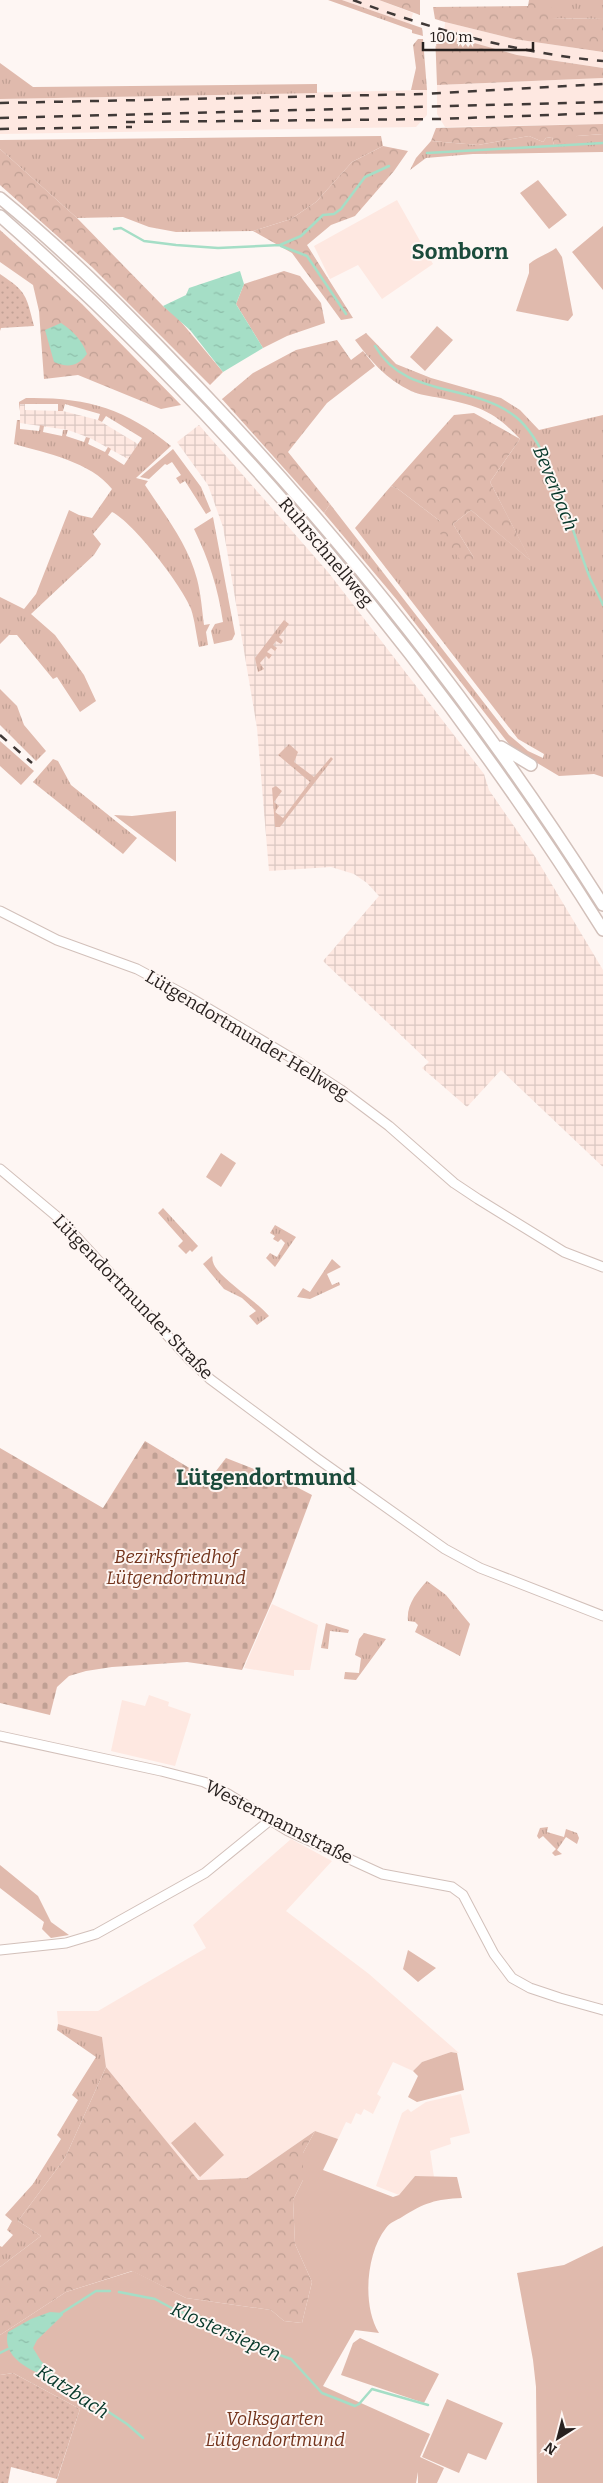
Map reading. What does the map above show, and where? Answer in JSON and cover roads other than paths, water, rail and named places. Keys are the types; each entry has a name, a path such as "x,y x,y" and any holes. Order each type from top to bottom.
{"highway":[{"name":"Ruhrschnellweg","path":"0,198 99,287 192,381 227,418 360,571 483,730 603,905"},
{"name":"Ruhrschnellweg","path":"0,216 92,299 182,390 310,532 405,648 507,786 603,930"},
{"path":"483,730 506,752 531,765"}],"street":[{"name":"Lütgendortmunder Hellweg","path":"0,911 51,938 137,969 189,997 325,1079 389,1126 454,1183 478,1199 564,1252 603,1267"},
{"name":"Lütgendortmunder Straße","path":"0,1170 61,1220 188,1360 210,1379 311,1454 460,1558 603,1616"},
{"name":"Westermannstraße","path":"0,1736 204,1782 228,1794 269,1820 385,1875 433,1882 458,1889 469,1904 494,1954 512,1978 530,1988 603,2010"},
{"path":"0,1950 66,1943 96,1934 205,1873 269,1820"}],"water":[{"path":"240,271 244,284 236,304 263,348 223,372 190,330 163,306 186,295 189,288"},
{"path":"61,323 77,336 87,354 76,364 68,366 54,362 45,330"},
{"path":"50,2312 63,2313 63,2315 37,2340 33,2348 41,2361 62,2381 24,2366 10,2352 7,2343 8,2332 31,2319"}],"waterway":[{"path":"427,153 603,143"},
{"path":"114,229 121,228 144,241 176,245 218,248 280,245 301,236 323,215 334,214 341,209 365,177 389,166"},
{"name":"Beverbach","path":"281,246 307,256 346,314"},
{"name":"Beverbach","path":"375,346 388,363 404,375 421,383 499,406 516,417 529,430 540,448 560,492 583,560 603,605"},
{"name":"Klostersiepen","path":"60,2314 96,2291 110,2291"},
{"name":"Klostersiepen","path":"119,2292 155,2299 179,2312 197,2315 243,2342 291,2359 322,2393 355,2406 372,2389 428,2405"},
{"name":"Katzbach","path":"0,2353 8,2349"},
{"name":"Katzbach","path":"60,2380 127,2424 143,2438"}],"railway":[{"path":"353,0 414,21 476,39 539,52 603,61"},
{"path":"0,103 424,94 603,84"},
{"path":"0,118 603,102"},
{"path":"126,122 439,119 603,113"},
{"path":"0,129 132,127"},
{"path":"0,735 32,763"}],"district":[{"name":"Somborn","path":"460,251"},
{"name":"Lütgendortmund","path":"266,1477"}],"park label":[{"name":"Bezirksfriedhof Lütgendortmund","path":"176,1567"},
{"name":"Volksgarten Lütgendortmund","path":"275,2429"}]}
